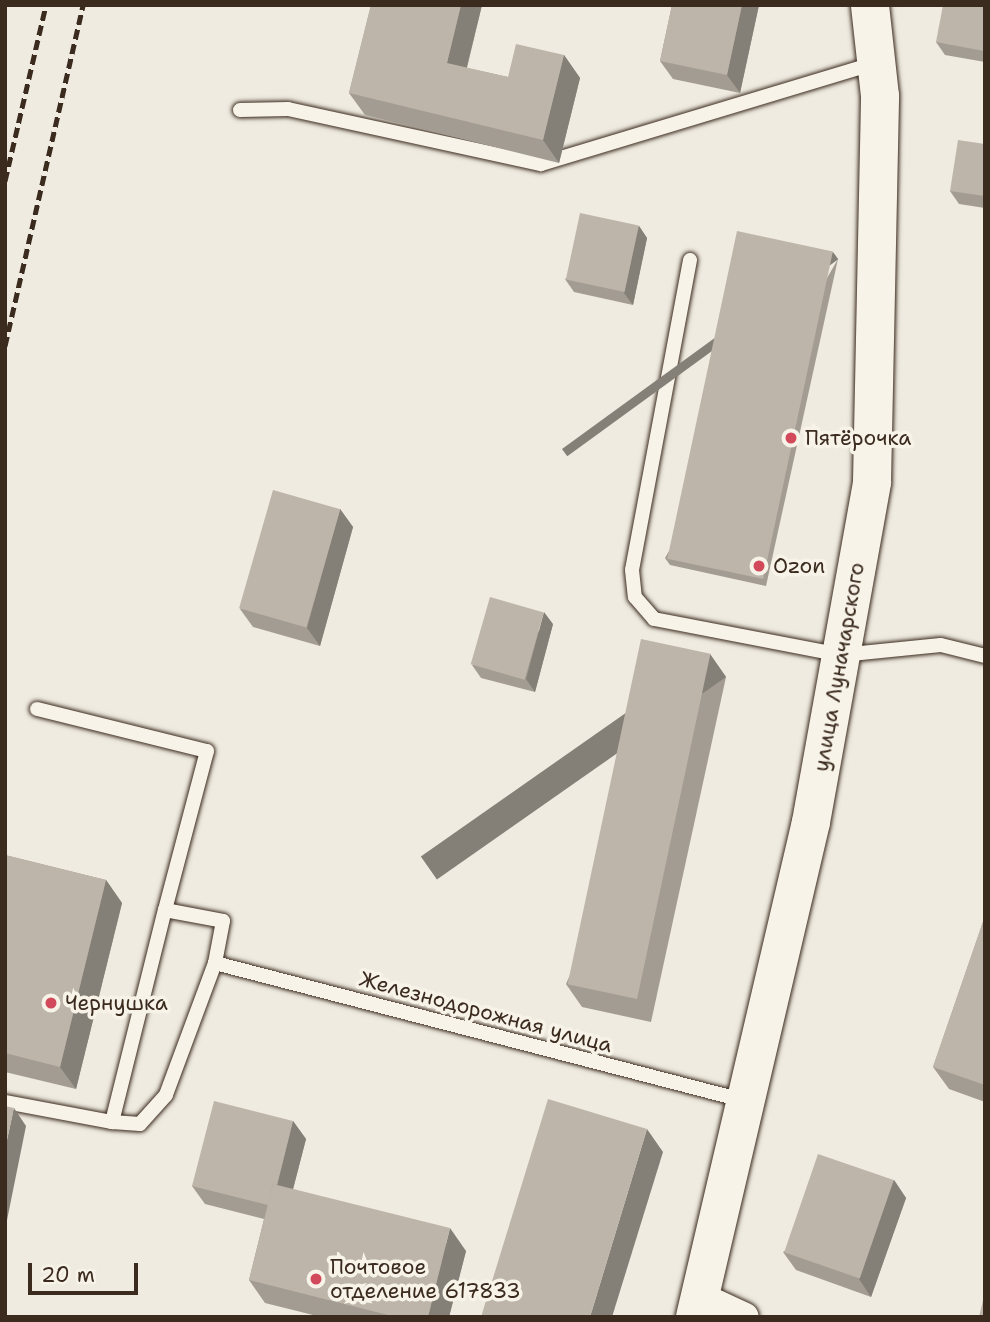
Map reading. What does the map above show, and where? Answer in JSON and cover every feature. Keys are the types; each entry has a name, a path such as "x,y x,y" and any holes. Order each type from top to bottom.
{"street":[{"name":"улица Луначарского","path":"699,1307 811,822 872,482 880,96 870,5"},
{"path":"699,1307 745,1317"}],"lane":[{"path":"240,110 288,109 541,164 876,62"},
{"path":"690,260 632,570 635,597 654,619 841,655 941,645 985,656"},
{"path":"37,709 207,751 112,1122"},
{"path":"5,1102 112,1122 139,1124 166,1095 215,963 223,920 165,910"},
{"name":"Железнодорожная улица","path":"215,963 747,1102"}],"building":[{"path":"371,5 461,5 447,63 508,77 516,44 564,55 543,140 349,93"},
{"path":"672,5 742,5 727,75 660,61"},
{"path":"943,5 985,5 984,51 936,42"},
{"path":"958,140 985,144 985,196 950,191"},
{"path":"580,213 639,225 625,292 566,280"},
{"path":"737,231 833,251 763,579 667,559"},
{"path":"273,490 340,509 306,628 239,608"},
{"path":"490,597 544,612 525,680 471,664"},
{"path":"641,639 710,654 637,999 568,984"},
{"name":"Чернушка","path":"5,855 106,880 60,1067 5,1053"},
{"path":"985,916 985,1085 933,1067"},
{"path":"548,1099 647,1129 590,1317 481,1317"},
{"path":"214,1101 293,1121 277,1185 273,1184 268,1205 192,1186"},
{"path":"5,1106 14,1108 5,1149"},
{"path":"818,1154 894,1180 860,1278 784,1252"},
{"path":"273,1184 450,1228 428,1317 396,1317 249,1280"},
{"path":"984,1296 985,1317 979,1317"}],"railway":[{"path":"5,181 46,5"},
{"path":"5,346 83,5"}],"place":[{"name":"Пятёрочка","path":"791,438"},
{"name":"Ozon","path":"759,566"},
{"name":"Чернушка","path":"51,1003"},
{"name":"Почтовое отделение 617833","path":"316,1279"}]}
